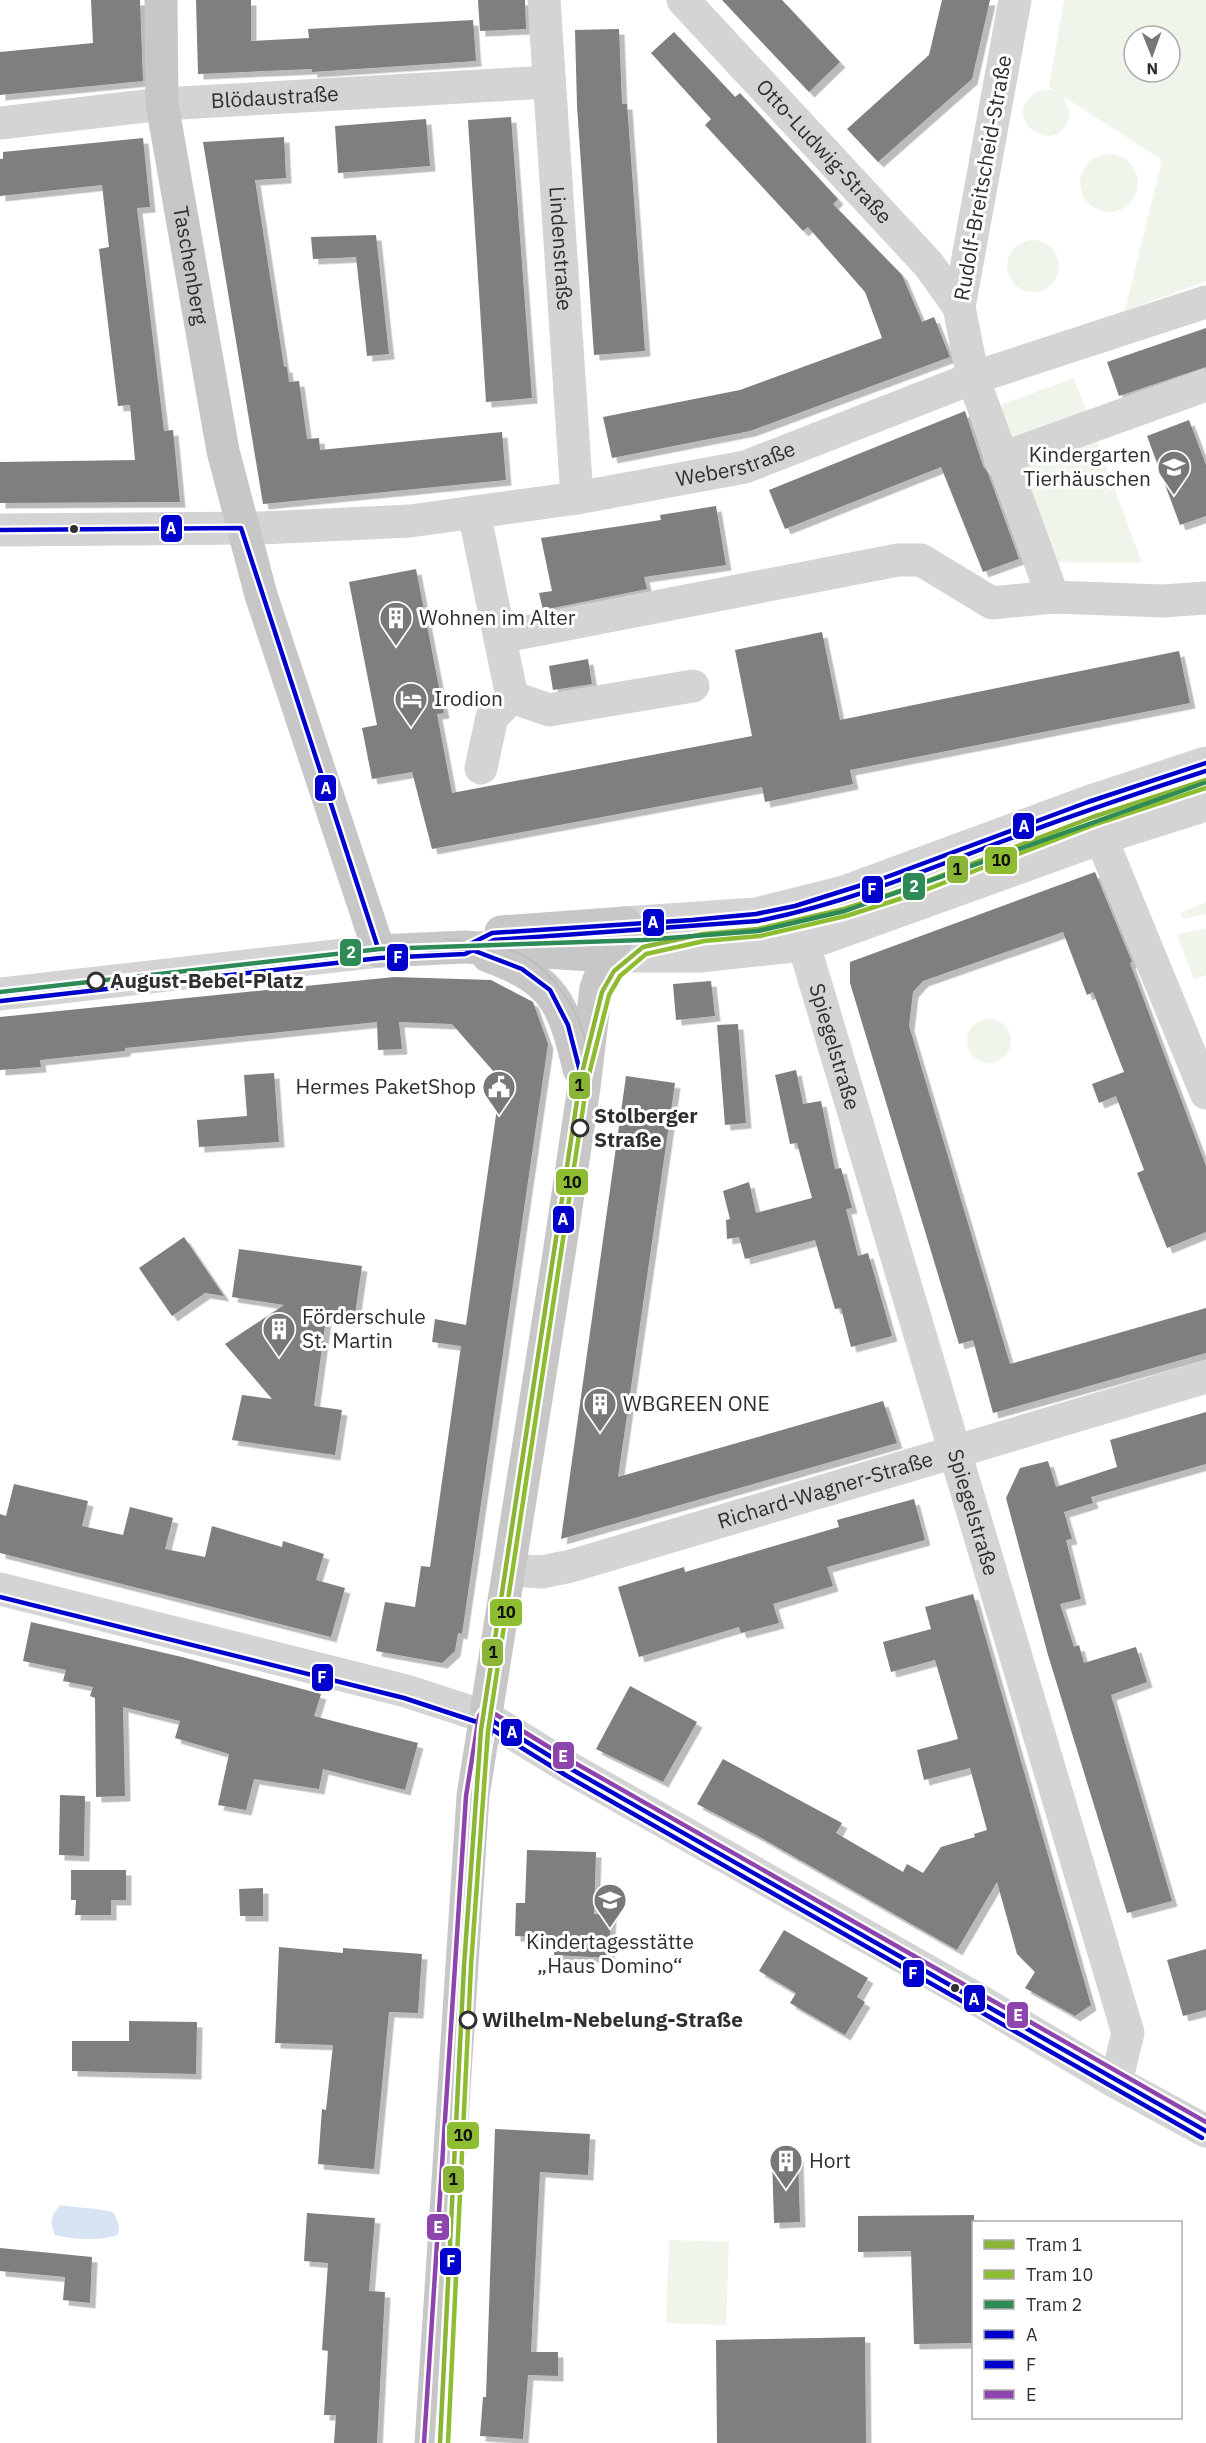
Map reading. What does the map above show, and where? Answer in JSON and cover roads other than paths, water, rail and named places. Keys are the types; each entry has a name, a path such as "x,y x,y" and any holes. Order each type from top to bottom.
{"main road":[{"name":"Taschenberg","path":"161,0 162,104 222,451 241,528"},
{"path":"241,528 380,951 466,947 608,956"},
{"path":"466,947 492,933 625,923"},
{"path":"431,2443 473,1796 511,1570 584,1087 596,988 608,956 625,923"},
{"path":"466,947 522,969 550,990 568,1025 584,1087"}],"street":[{"name":"Lindenstraße","path":"544,0 577,498"},
{"name":"Otto-Ludwig-Straße","path":"683,0 929,265 959,308"},
{"name":"Rudolf-Breitscheid-Straße","path":"1015,0 959,308 973,378 1000,459 1053,597"},
{"name":"Blödaustraße","path":"0,123 162,104 549,82"},
{"name":"Weberstraße","path":"241,528 410,521 577,498 745,467 973,378 1206,302"},
{"path":"1000,459 1206,385"},
{"path":"474,512 512,696"},
{"path":"0,530 241,528"},
{"path":"500,637 898,560 921,560 992,603 1053,597 1163,601 1206,598"},
{"path":"512,696 549,710 693,686"},
{"path":"481,768 492,717 512,696"},
{"path":"625,923 756,914 795,906 874,882 1088,802 1206,763"},
{"path":"1088,802 1206,1093"},
{"path":"608,956 699,956 804,945 1101,838 1206,805"},
{"name":"Spiegelstraße","path":"804,945 1128,2033 1116,2082"},
{"path":"0,994 380,951"},
{"name":"Richard-Wagner-Straße","path":"511,1570 542,1572 571,1566 1206,1377"},
{"path":"0,1589 406,1691 486,1717 571,1769 970,1995 1116,2082 1206,2131"}],"water":[{"path":"61,2205 114,2213 119,2226 118,2235 86,2239 55,2235 52,2218"}],"tram line":[{"name":"1","path":"440,2443 464,1966 481,1730 580,1081 602,992 614,971 643,947 703,934 758,929 844,909 909,888 1093,817 1206,780"},
{"name":"2","path":"0,992 380,949 643,940 758,931 845,911 1204,783"},
{"name":"10","path":"448,2443 471,1966 488,1731 587,1082 609,995 620,976 646,954 704,941 760,936 846,916 912,895 1096,824 1206,788"},
{"path":"444,939 507,949 526,957 547,974 566,996 584,1035 589,1085"},
{"path":"445,952 481,955 504,960 526,970 535,977"},
{"path":"554,996 572,1037 580,1081"}],"place":[{"name":"Kindergarten Tierhäuschen","path":"1174,496"},
{"name":"Wohnen im Alter","path":"396,647"},
{"name":"Irodion","path":"411,728"},
{"name":"August-Bebel-Platz","path":"96,981"},
{"name":"Hermes PaketShop","path":"499,1116"},
{"name":"Stolberger Straße","path":"580,1128"},
{"name":"Förderschule St. Martin","path":"279,1358"},
{"name":"WBGREEN ONE","path":"600,1433"},
{"name":"Kindertagesstätte „Haus Domino“","path":"610,1929"},
{"name":"Wilhelm-Nebelung-Straße","path":"468,2020"},
{"name":"Hort","path":"786,2190"}]}
